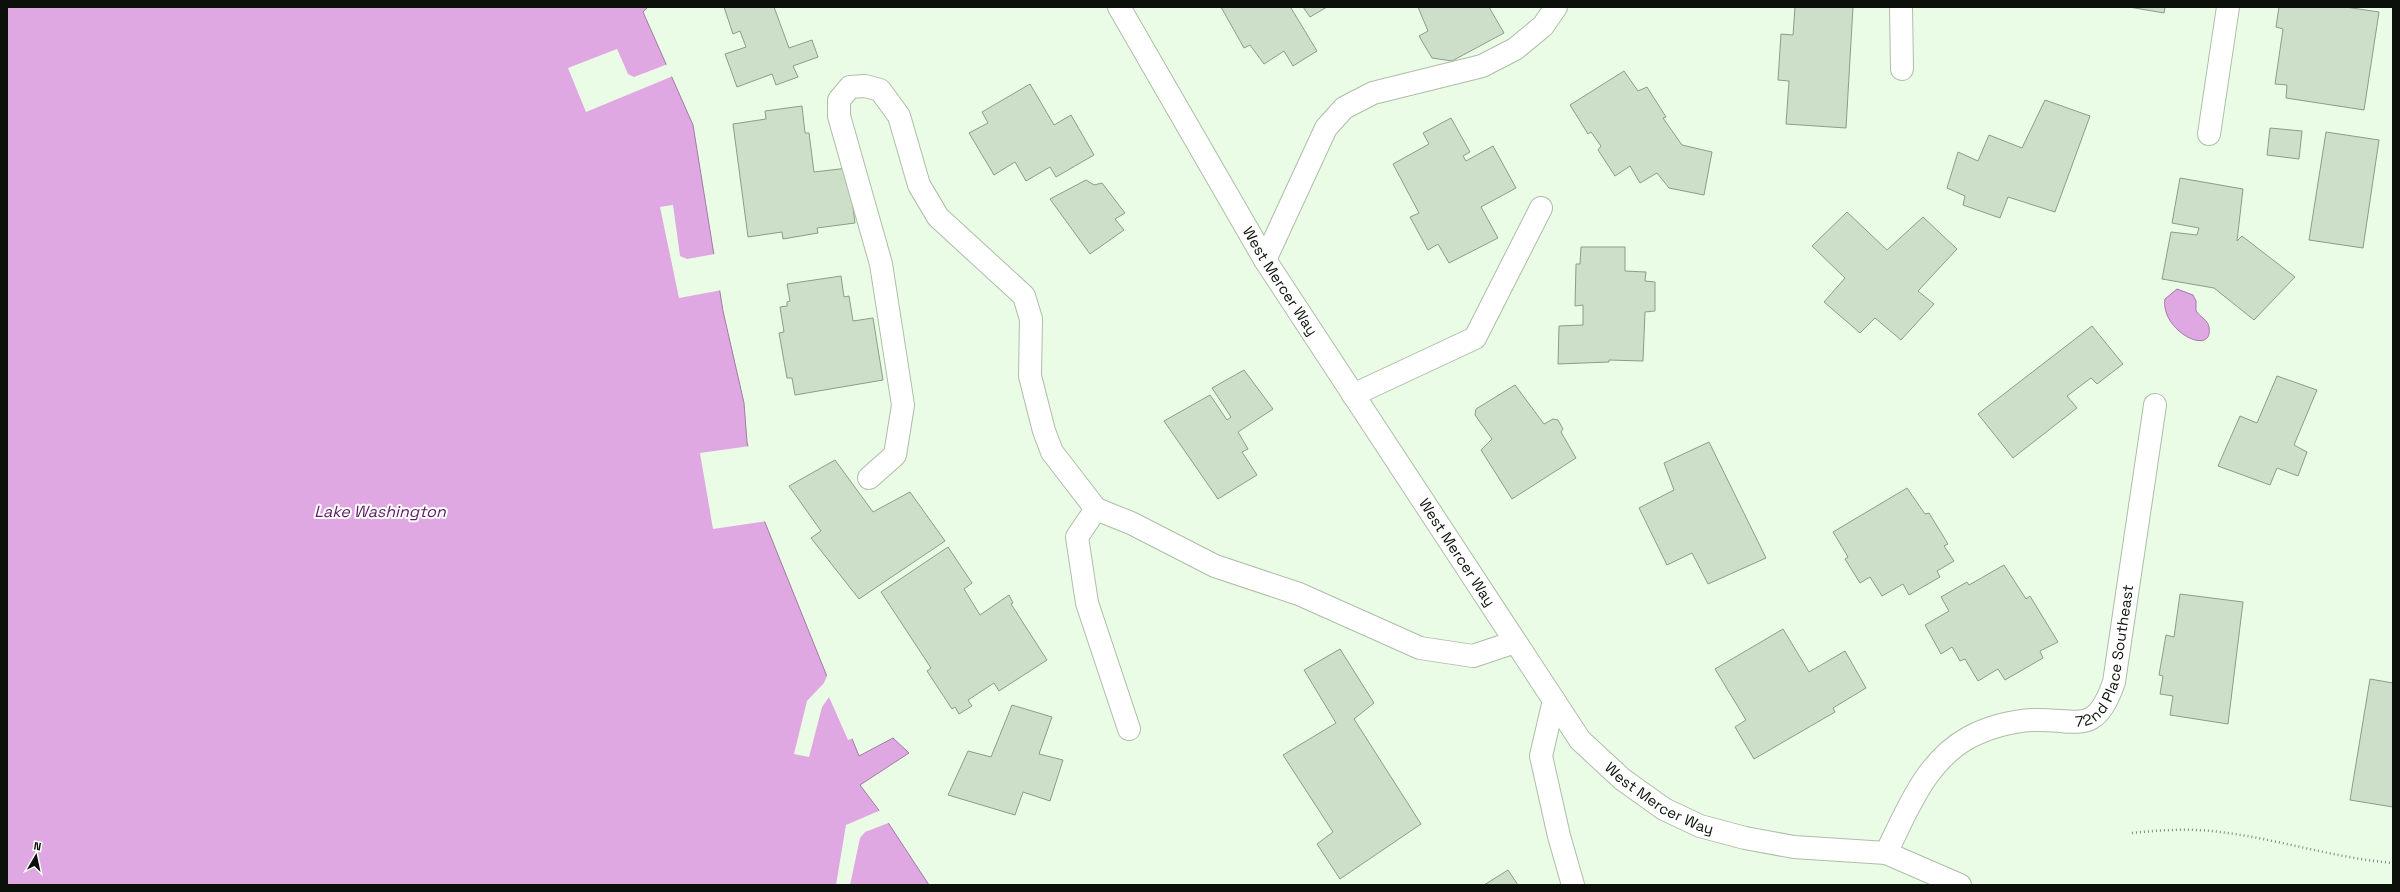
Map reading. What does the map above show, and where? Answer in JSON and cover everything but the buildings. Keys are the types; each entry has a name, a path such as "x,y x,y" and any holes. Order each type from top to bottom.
{"street":[{"name":"West Mercer Way","path":"1119,7 1265,260 1580,740 1622,779 1664,809 1700,826 1745,838 1794,847 1886,853 1960,885"},
{"path":"1265,260 1326,128 1344,108 1373,93 1482,66 1515,49 1543,26 1556,7"},
{"path":"1901,7 1902,69"},
{"path":"2209,134 2228,7"},
{"path":"869,478 895,454 903,405 881,264 838,116 839,100 850,87 865,86 880,90 899,116 919,185 938,217 1024,296 1031,319 1030,376 1044,431 1052,452 1096,509 1131,523 1215,566 1299,594 1420,648 1473,656 1515,642"},
{"path":"1353,395 1475,338 1541,208"},
{"name":"72nd Place Southeast","path":"1886,853 1919,788 1943,757 1968,738 2000,725 2032,720 2067,723 2083,722 2097,714 2107,704 2114,682 2155,405"},
{"path":"1096,509 1077,537 1087,602 1129,729"},
{"path":"1554,700 1541,756 1559,836 1573,885"}],"path":[{"path":"2132,833 2176,830 2220,832 2353,858 2393,863"}],"water":[{"name":"Lake Washington","path":"7,7 648,7 643,12 693,125 723,311 744,403 747,442 764,520 859,756 893,738 909,753 860,785 887,821 929,885 7,885"},
{"path":"2177,289 2193,295 2196,301 2196,311 2206,320 2209,327 2208,336 2204,340 2196,340 2187,337 2170,321 2166,311 2165,299"}],"pier":[{"path":"617,49 628,74 634,77 668,64 673,76 586,112 568,68"},
{"path":"673,205 680,256 687,259 715,254 722,290 679,298 660,207"},
{"path":"750,446 767,521 713,529 700,453"},
{"path":"828,673 854,738 848,740 829,697 822,707 809,757 794,754 807,701 824,683"},
{"path":"881,810 891,822 865,832 860,838 850,885 836,885 846,825"}]}
